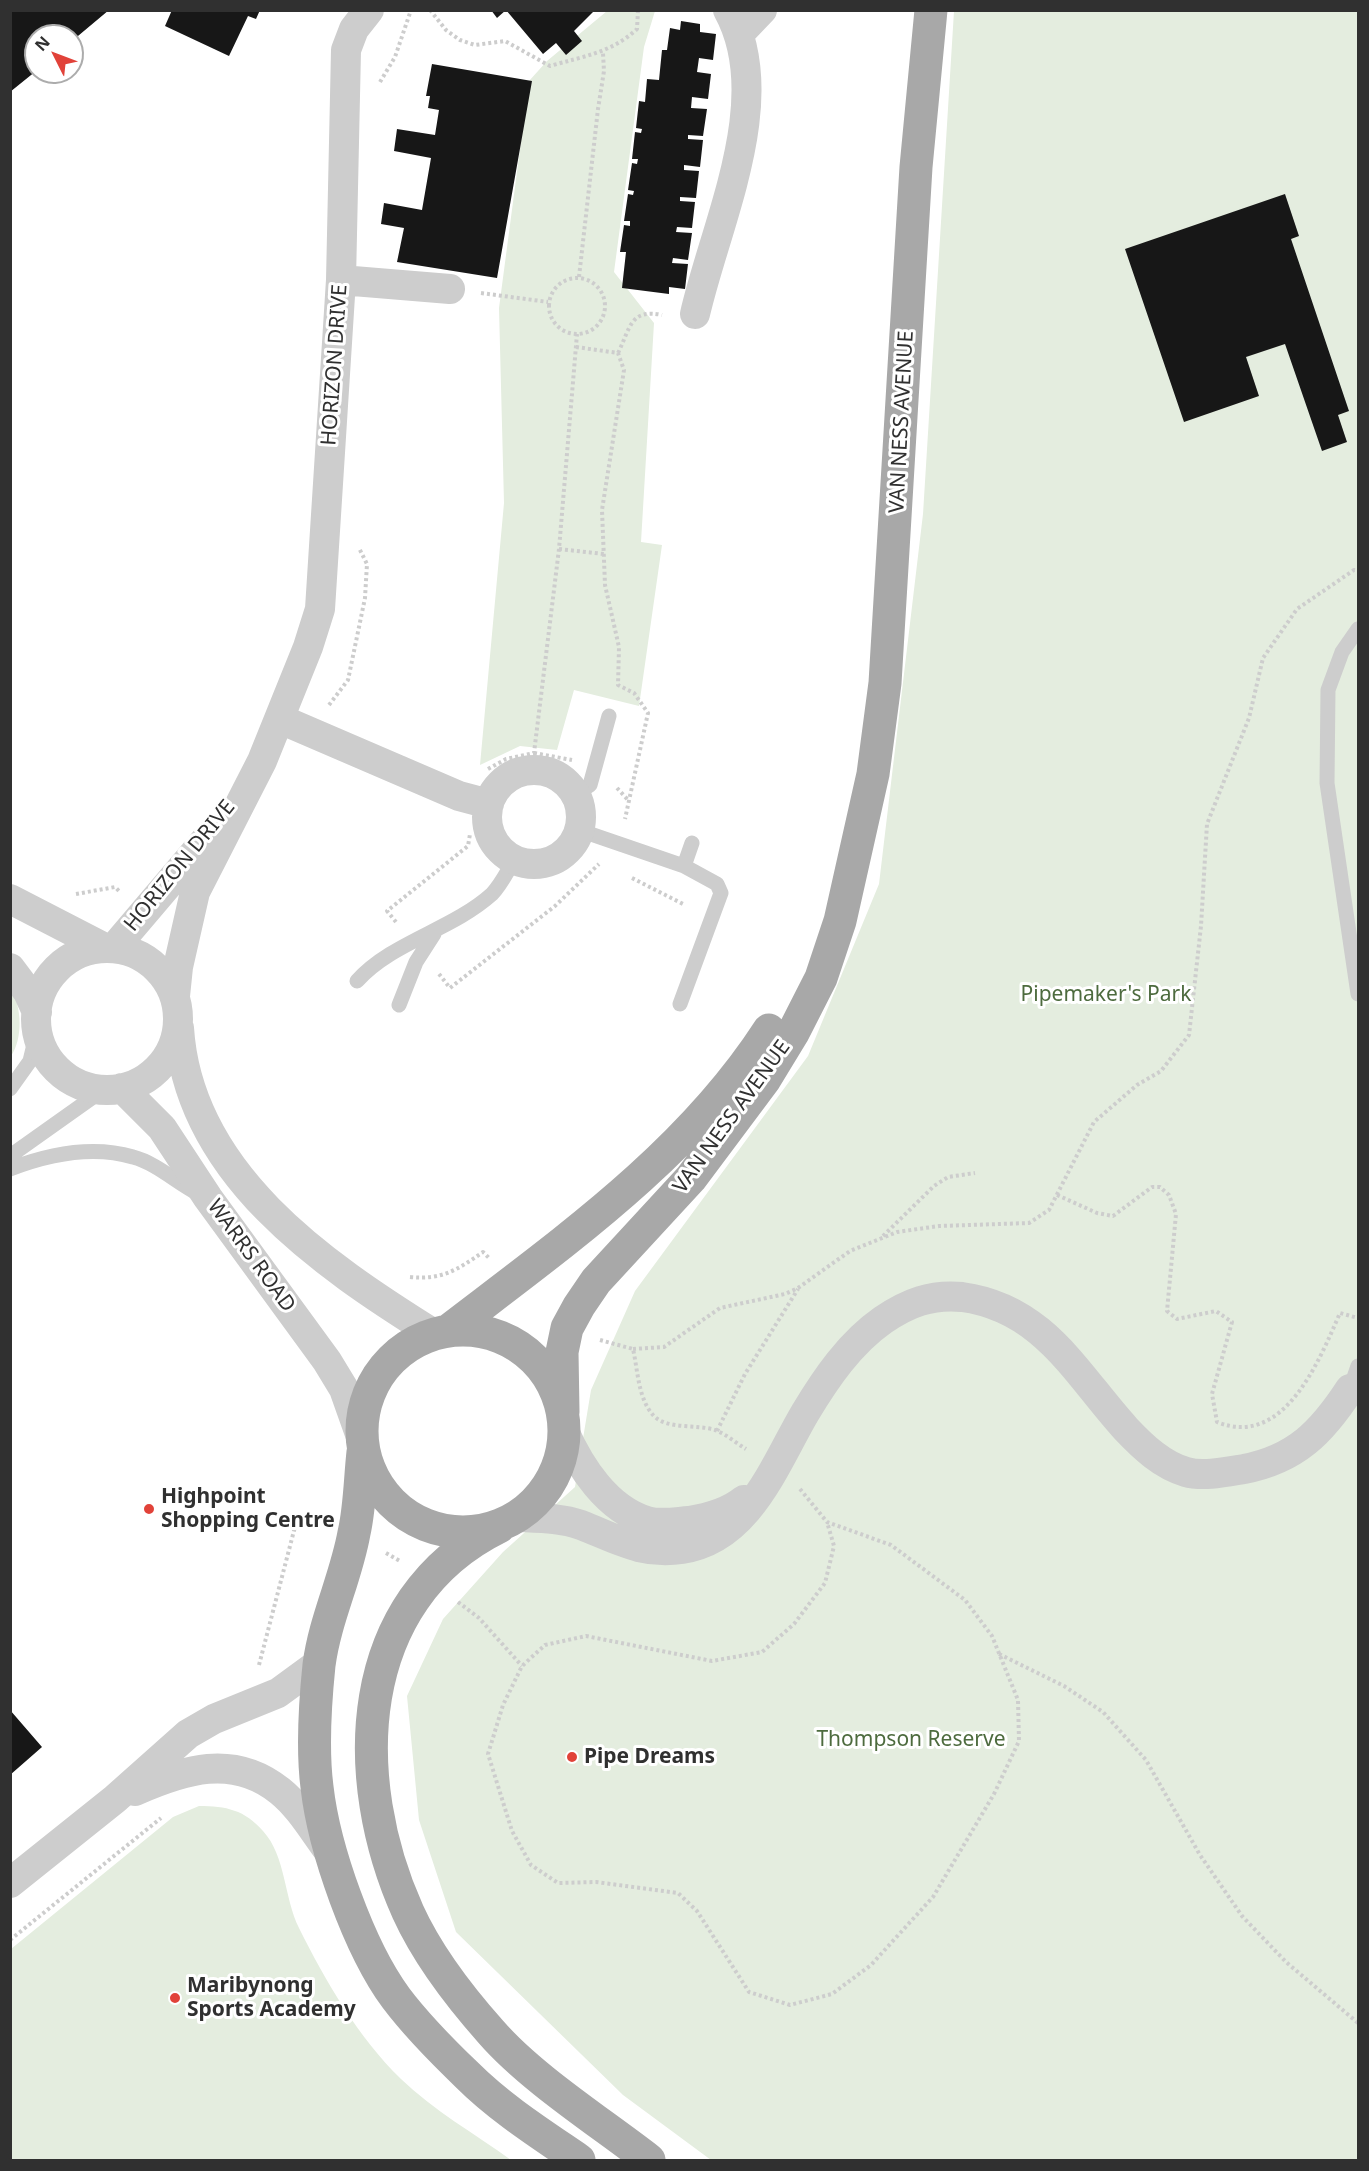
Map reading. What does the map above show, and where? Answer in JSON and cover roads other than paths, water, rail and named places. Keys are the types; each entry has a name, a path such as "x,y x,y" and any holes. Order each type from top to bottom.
{"main road":[{"name":"VAN NESS AVENUE","path":"563,1422 562,1352 567,1328 596,1281 691,1178 765,1079 793,1034 821,978 840,921 873,774 885,683 916,167 932,10"},
{"name":"VAN NESS AVENUE","path":"442,1332 594,1216 679,1141 718,1101 776,1019 825,925 859,832"},
{"path":"579,2160 514,2114 468,2077 426,2034 395,1997 350,1911 333,1857 317,1788 316,1722 319,1663 334,1599 354,1534 363,1410 373,1384 388,1362 410,1345 442,1332 475,1330 500,1337 522,1349 541,1366 555,1388 563,1422 562,1451 552,1479 534,1504 508,1522 472,1540 437,1570 413,1600 395,1631 382,1669 372,1718 370,1749 373,1787 381,1829 408,1912 431,1955 492,2033 531,2069 649,2160"},
{"path":"362,1444 373,1480 390,1503 413,1521 441,1531 470,1533 508,1522"}],"street":[{"name":"HORIZON DRIVE","path":"177,1008 178,967 195,892 280,719 320,609 341,280 346,50 354,29 369,10"},
{"path":"695,314 706,267 728,196 745,113 747,73 734,22 762,10"},
{"path":"341,280 450,289"},
{"name":"HORIZON DRIVE","path":"108,947 214,830 280,719"},
{"path":"280,719 459,796 489,804"},
{"path":"530,770 545,771 558,776 576,794 580,806 579,830 575,841 557,858 536,864 515,859 498,848 492,838 488,826 489,804 504,781 530,770"},
{"path":"10,899 108,947 134,952 152,963 166,978 177,1008 174,1043 163,1064 144,1079 112,1089 84,1086 68,1078 53,1066 28,992 10,968"},
{"path":"37,1022 43,988 58,968 78,954 108,947"},
{"name":"WARRS ROAD","path":"177,1008 181,1054 195,1101 228,1159 252,1193 283,1226 345,1277 442,1332"},
{"name":"WARRS ROAD","path":"112,1089 162,1128 208,1198 327,1361 354,1410 362,1444"},
{"path":"508,1522 561,1520 580,1525 628,1546 682,1549 713,1541 745,1514 806,1411 850,1349 873,1327 904,1305 933,1296 962,1298 985,1303 1010,1311 1040,1329 1066,1354 1134,1438 1155,1456 1187,1473 1219,1474 1254,1467 1284,1456 1309,1440 1330,1420 1356,1382"},
{"path":"563,1422 588,1474 608,1497 647,1521 666,1523 706,1519 728,1511 754,1492 771,1471"},
{"path":"10,1883 115,1799 188,1734 214,1719 278,1693 319,1663"},
{"path":"115,1799 176,1773 204,1767 229,1769 256,1777 279,1790 297,1808 333,1857"}],"lane":[{"path":"1359,629 1342,652 1328,690 1327,783 1359,994"},
{"path":"576,794 590,785 609,716"},
{"path":"579,830 684,866 717,884 721,893 680,1004"},
{"path":"684,866 692,843"},
{"path":"357,981 371,966 417,948 492,893 515,859"},
{"path":"399,1005 417,948"},
{"path":"10,1089 30,1061 37,1022"},
{"path":"10,1156 112,1089"},
{"path":"10,1169 50,1156 79,1151 133,1157 208,1198"}],"place":[{"name":"Highpoint Shopping Centre","path":"149,1509"},
{"name":"Pipe Dreams","path":"572,1757"},
{"name":"Maribynong Sports Academy","path":"175,1998"}],"park label":[{"name":"Pipemaker's Park","path":"1106,995"},
{"name":"Thompson Reserve","path":"911,1740"}]}
